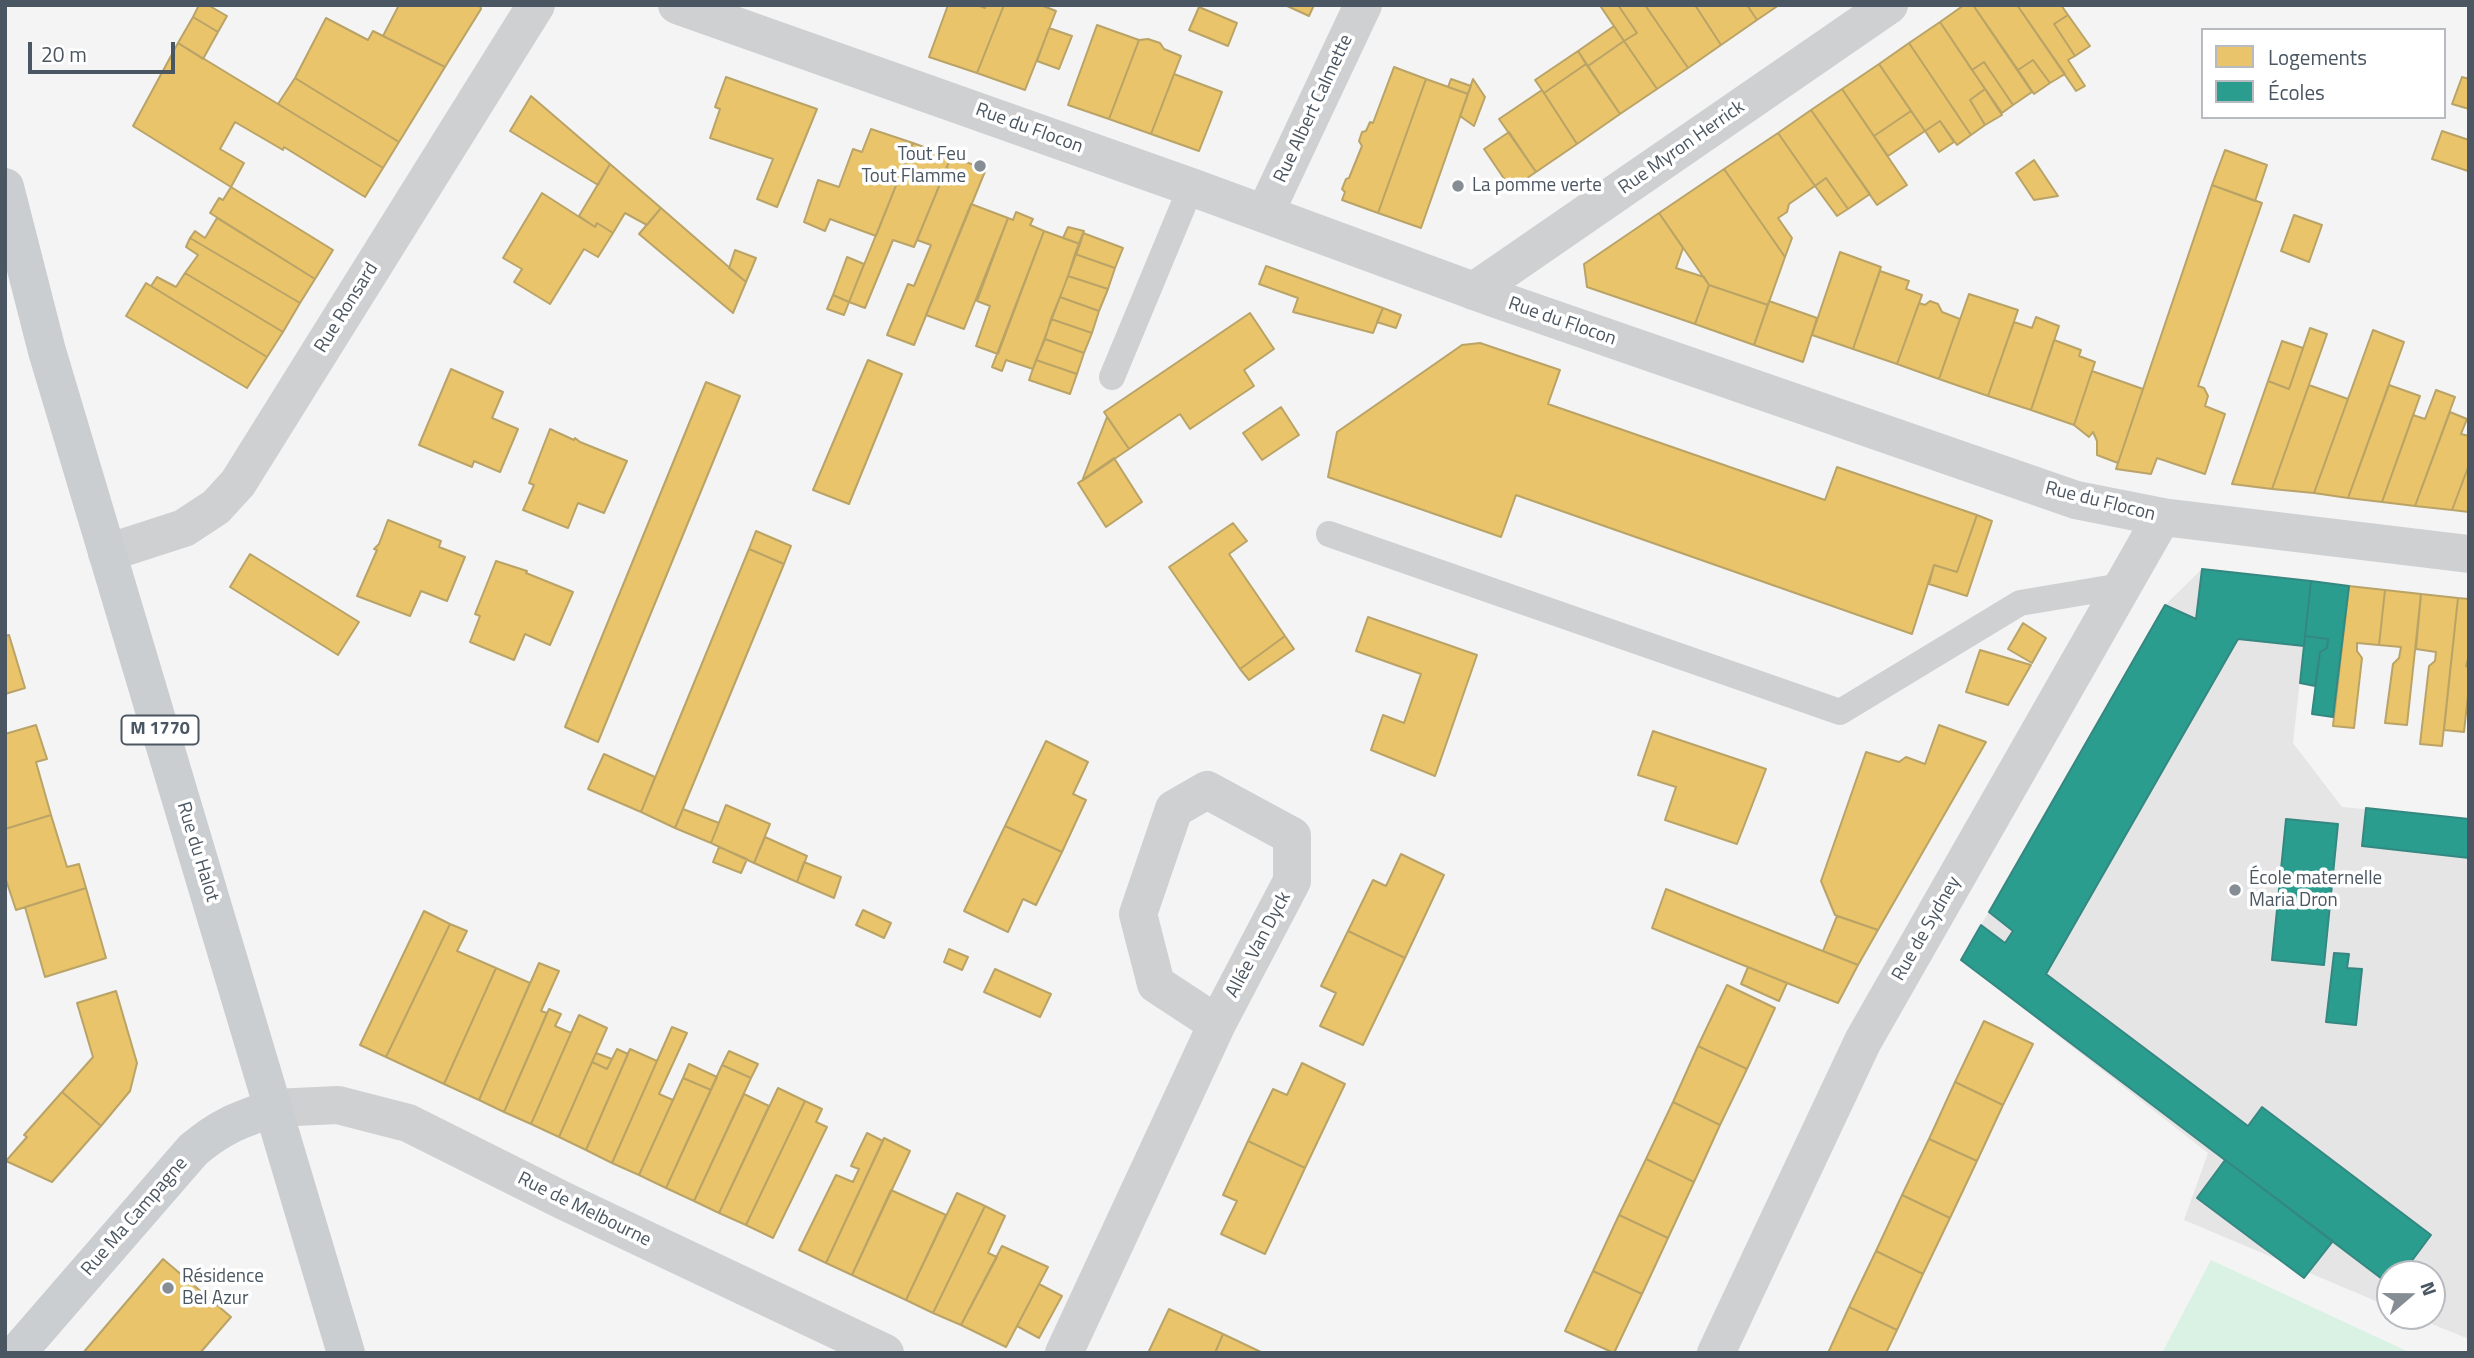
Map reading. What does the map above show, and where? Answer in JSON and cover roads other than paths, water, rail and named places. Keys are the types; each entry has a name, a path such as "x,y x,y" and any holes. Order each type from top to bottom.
{"main road":[{"name":"Rue du Halot","path":"5,187 47,351 346,1353"},
{"name":"Rue du Halot","path":"5,242 47,351"},
{"name":"Rue Ma Campagne","path":"17,1353 193,1150 214,1132 233,1121 273,1108"}],"street":[{"name":"Rue Ronsard","path":"107,553 184,528 216,507 238,483 536,5"},
{"name":"Rue du Flocon","path":"677,5 1191,187 1474,291 2065,496 2162,517 2469,554"},
{"name":"Rue Albert Calmette","path":"1265,214 1363,5"},
{"name":"Rue Myron Herrick","path":"1474,291 1889,5"},
{"name":"Rue de Sydney","path":"1716,1353 1863,1041 2162,517"},
{"name":"Allée Van Dyck","path":"1064,1353 1217,1024 1292,881 1292,836 1207,790 1174,809 1138,914 1156,984 1217,1024"},
{"name":"Rue de Melbourne","path":"273,1108 338,1105 408,1123 564,1201 885,1353"}],"lane":[{"path":"1112,377 1191,187"},
{"path":"1329,534 1840,712 2020,603 2121,586"}],"place":[{"name":"Tout Feu Tout Flamme","path":"980,166"},
{"name":"La pomme verte","path":"1458,186"},
{"name":"École maternelle Maria Dron","path":"2235,890"},
{"name":"Résidence Bel Azur","path":"168,1288"}]}
